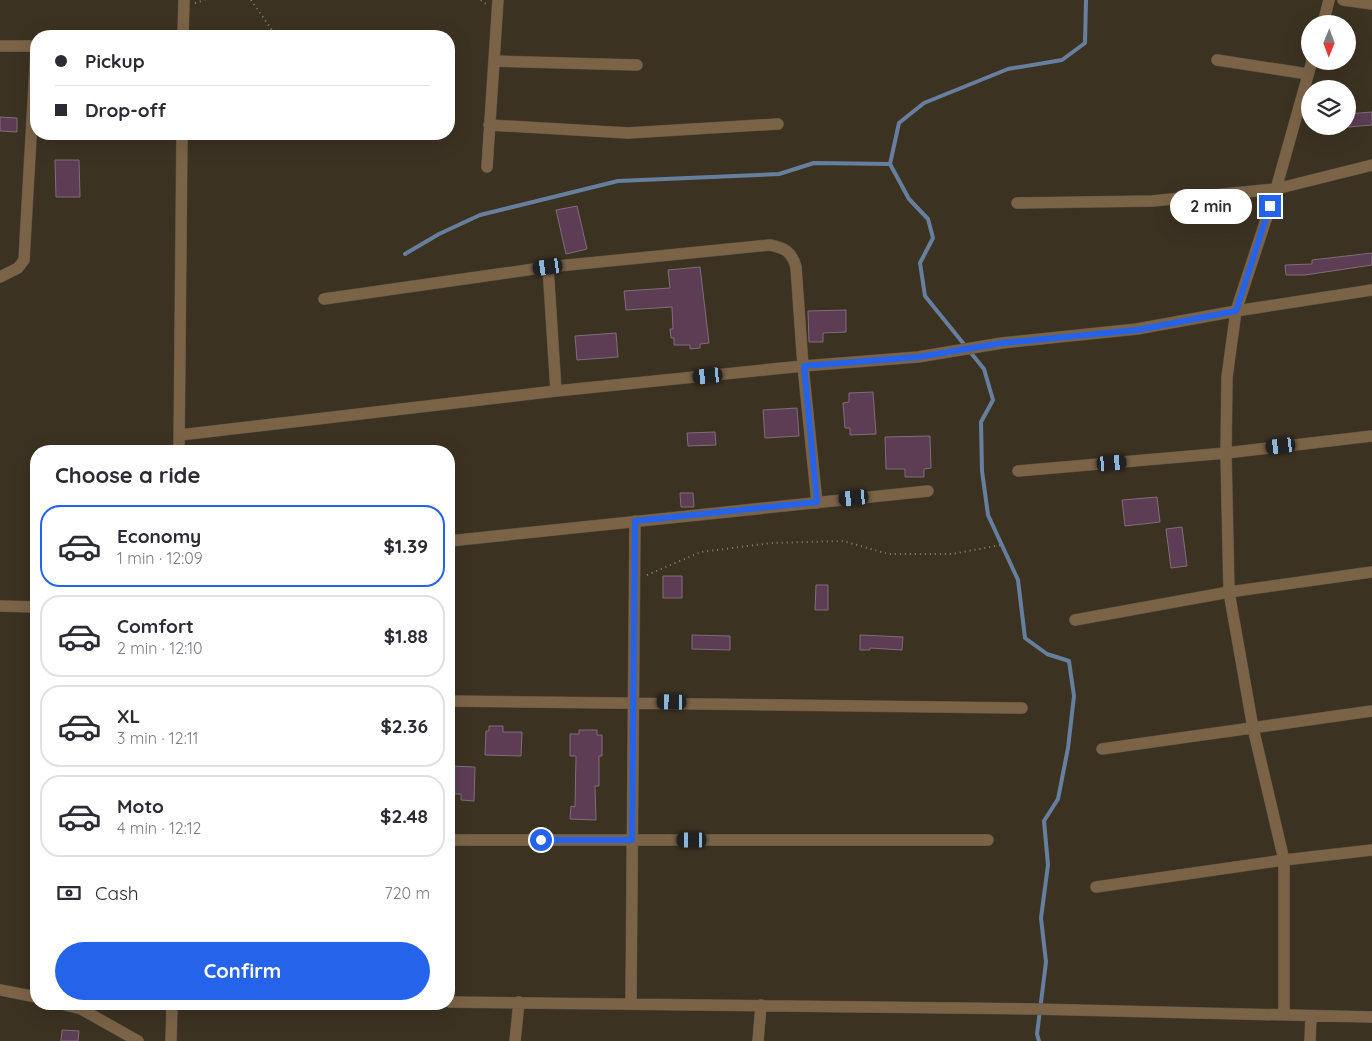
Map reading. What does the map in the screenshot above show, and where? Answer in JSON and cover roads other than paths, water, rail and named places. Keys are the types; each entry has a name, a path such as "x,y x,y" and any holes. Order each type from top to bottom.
{"street":[{"path":"183,30 184,0"},
{"path":"487,168 498,0"},
{"path":"1325,15 1330,0"},
{"path":"1343,0 1372,4"},
{"path":"0,46 30,46"},
{"path":"1217,60 1308,74"},
{"path":"494,61 637,65"},
{"path":"1284,1014 1284,860 1253,728 1229,592 1226,453 1228,377 1236,311 1276,189 1309,70"},
{"path":"489,125 628,133 778,124"},
{"path":"0,277 18,268 24,260 31,140"},
{"path":"179,445 182,140"},
{"path":"1017,203 1152,201 1276,189 1372,165"},
{"path":"324,299 548,267 770,245 781,247 788,251 794,259 796,267 817,502"},
{"path":"548,267 556,391"},
{"path":"180,435 556,391 804,366 918,357 1002,343 1137,330 1236,311 1372,290"},
{"path":"1018,471 1226,453 1372,436"},
{"path":"455,539 928,491"},
{"path":"631,1004 635,521"},
{"path":"1075,620 1229,592 1372,572"},
{"path":"0,606 30,607"},
{"path":"455,701 1022,708"},
{"path":"1102,749 1372,710"},
{"path":"455,840 988,840"},
{"path":"1096,887 1284,860 1372,850"},
{"path":"0,990 30,996"},
{"path":"455,1002 1033,1009 1372,1017"},
{"path":"515,1041 519,1002"},
{"path":"758,1041 761,1005"},
{"path":"83,1010 138,1041"},
{"path":"171,1041 172,1010"},
{"path":"1310,1041 1311,1016"}],"waterway":[{"path":"1039,1041 1037,1034 1046,962 1041,918 1048,865 1044,821 1058,799 1068,748 1074,696 1069,661 1047,654 1025,638 1018,580 988,515 982,471 981,422 993,400 984,369 925,296 920,263 933,238 928,219 909,199 890,164 899,123 924,103 1008,69 1062,60 1085,43 1086,0"},
{"path":"405,254 439,234 480,215 618,181 779,174 814,163 890,164"}]}
